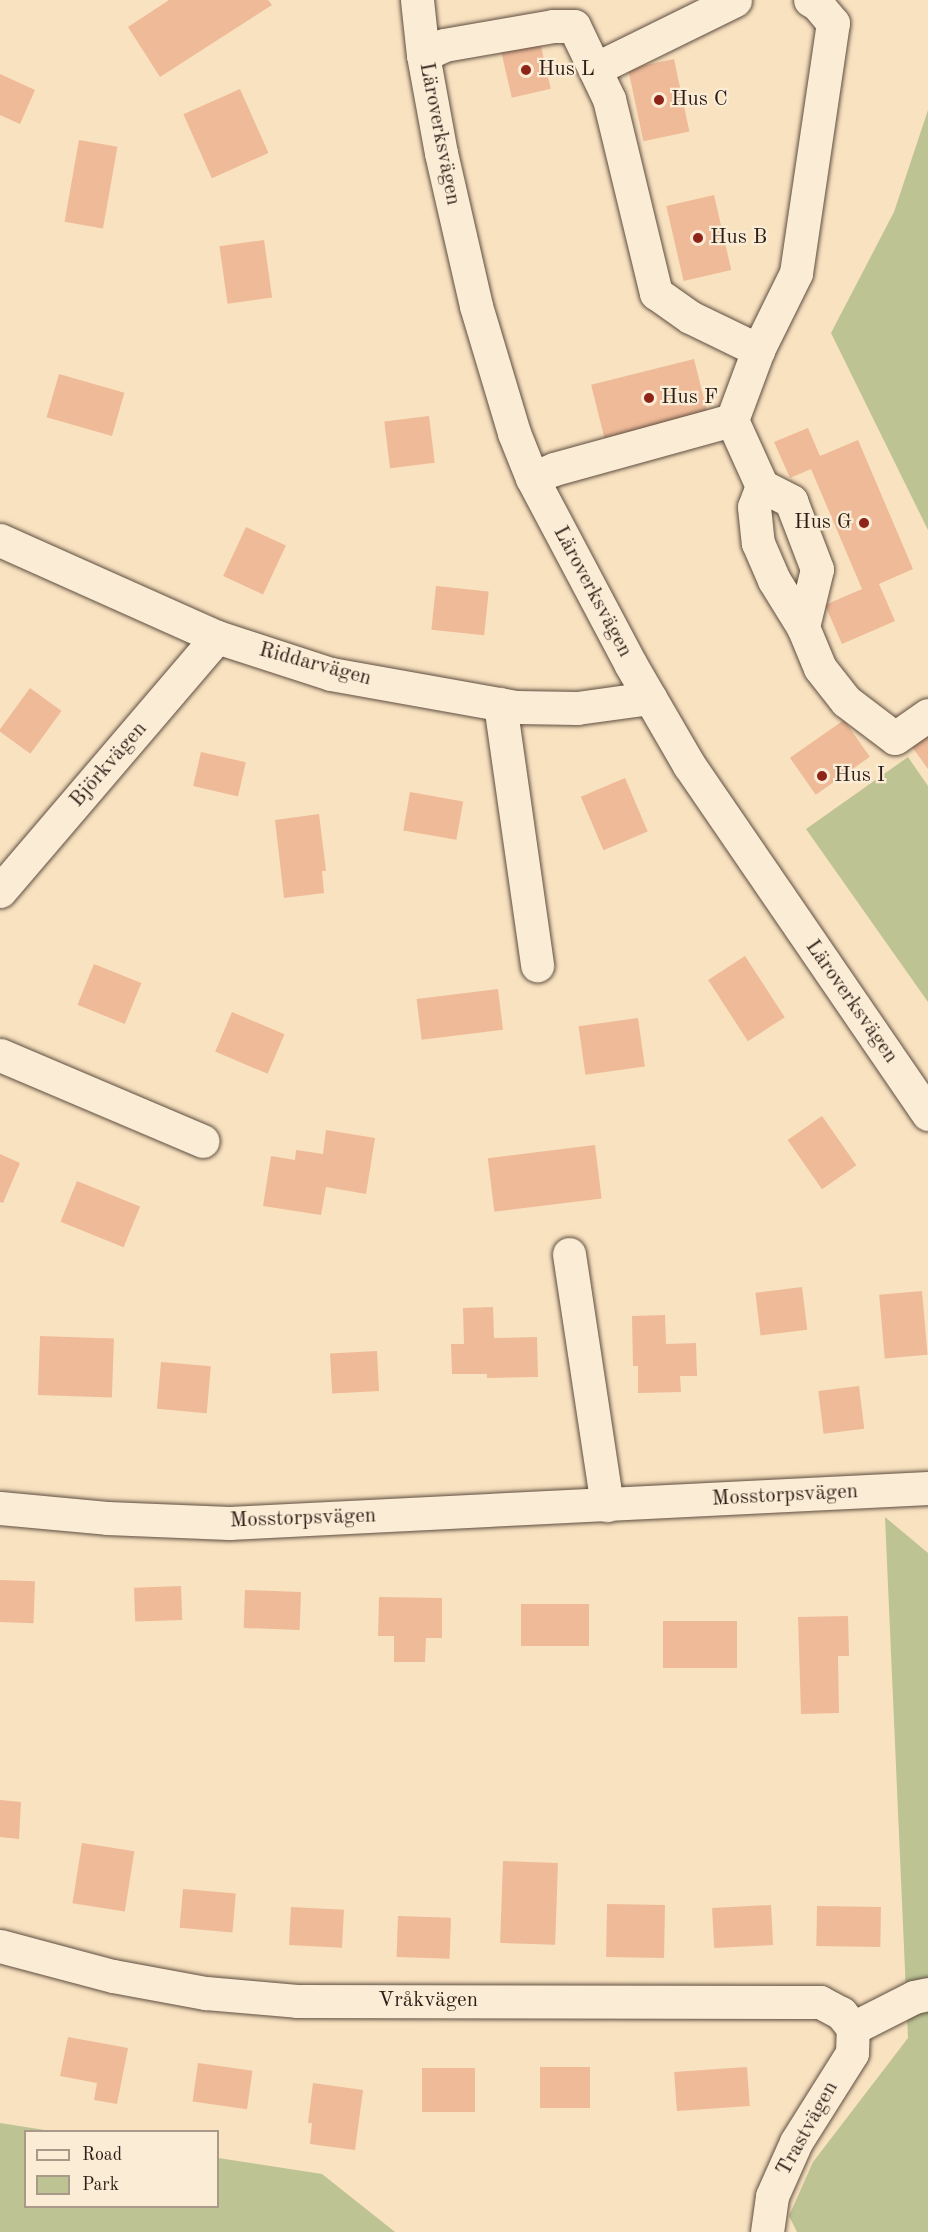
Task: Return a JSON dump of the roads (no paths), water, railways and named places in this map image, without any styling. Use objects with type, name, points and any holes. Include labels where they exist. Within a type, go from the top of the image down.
[{"type":"street","name":"Läroverksvägen","points":[[417,0],[423,55],[441,153],[476,306],[514,433],[532,478],[650,698],[689,765],[751,859],[926,1105]]},
{"type":"street","points":[[803,627],[817,569],[791,501],[762,486],[732,420],[758,350],[796,273],[833,23],[817,4],[810,0]]},
{"type":"street","points":[[595,69],[718,3]]},
{"type":"street","points":[[423,55],[444,45],[552,13],[574,26],[609,99],[656,293],[690,317],[758,350]]},
{"type":"street","points":[[532,478],[554,469],[732,420]]},
{"type":"street","points":[[762,486],[754,507],[758,543],[774,580],[803,627],[820,668],[846,701],[895,738],[928,715]]},
{"type":"street","name":"Riddarvägen","points":[[0,540],[217,637],[330,674],[500,704],[577,708],[650,698]]},
{"type":"street","name":"Björkvägen","points":[[0,891],[217,637]]},
{"type":"street","points":[[500,704],[537,965]]},
{"type":"street","points":[[0,1055],[202,1141]]},
{"type":"street","points":[[569,1254],[607,1504]]},
{"type":"street","name":"Mosstorpsvägen","points":[[0,1508],[106,1518],[229,1523],[928,1488]]},
{"type":"street","name":"Vråkvägen","points":[[0,1946],[113,1976],[206,1993],[297,2001],[820,2002],[841,2013],[853,2028]]},
{"type":"street","points":[[853,2028],[914,1997],[928,1994]]},
{"type":"street","name":"Trastvägen","points":[[767,2232],[772,2196],[796,2142],[852,2053],[853,2028]]},
{"type":"place","name":"Hus L","points":[[526,70]]},
{"type":"place","name":"Hus C","points":[[659,100]]},
{"type":"place","name":"Hus B","points":[[698,238]]},
{"type":"place","name":"Hus F","points":[[649,398]]},
{"type":"place","name":"Hus G","points":[[864,523]]},
{"type":"place","name":"Hus I","points":[[822,776]]}]
